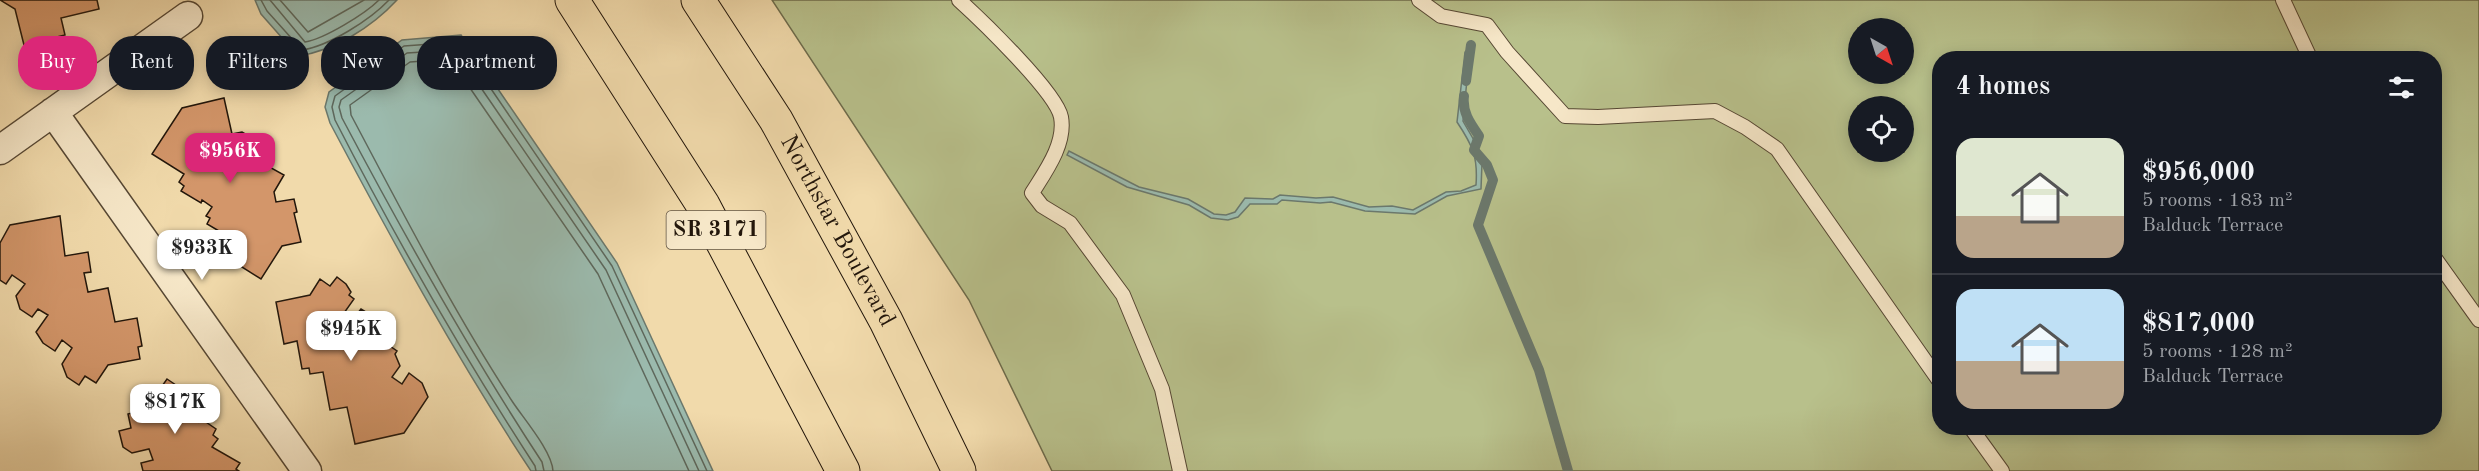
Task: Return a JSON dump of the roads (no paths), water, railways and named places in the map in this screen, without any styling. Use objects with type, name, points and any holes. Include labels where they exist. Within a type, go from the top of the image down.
[{"type":"main road","name":"SR 3171","points":[[572,0],[703,205],[843,471]]},
{"type":"main road","name":"Northstar Boulevard","points":[[698,0],[777,120],[886,321],[959,471]]},
{"type":"street","points":[[0,150],[188,16]]},
{"type":"street","points":[[53,112],[307,471]]},
{"type":"lane","points":[[959,0],[1039,80],[1061,116],[1060,140],[1032,193],[1042,206],[1070,224],[1124,295],[1162,389],[1180,471]]},
{"type":"lane","points":[[1419,0],[1441,16],[1487,25],[1507,52],[1565,116],[1598,117],[1715,111],[1745,127],[1777,149],[1932,371]]},
{"type":"lane","points":[[2283,0],[2307,51]]},
{"type":"lane","points":[[2442,268],[2479,320]]},
{"type":"lane","points":[[1976,435],[2002,471]]},
{"type":"water","points":[[255,0],[397,0],[352,36],[321,36],[321,50],[309,54],[309,36],[280,36],[261,14]]},
{"type":"water","points":[[417,39],[417,90],[499,90],[617,263],[713,471],[531,471],[426,300],[330,123],[325,107],[329,92],[332,90],[405,90],[405,40]]},
{"type":"water","points":[[1472,48],[1463,121],[1475,142],[1482,163],[1481,189],[1447,196],[1415,214],[1365,211],[1331,202],[1282,200],[1277,204],[1250,204],[1238,217],[1228,220],[1211,218],[1189,205],[1127,187],[1067,155],[1069,151],[1139,187],[1188,199],[1214,214],[1226,215],[1235,212],[1245,198],[1273,199],[1280,195],[1333,197],[1369,207],[1392,206],[1413,210],[1446,192],[1461,191],[1476,185],[1473,152],[1457,122],[1465,52]]},
{"type":"waterway","points":[[1466,81],[1471,45]]},
{"type":"waterway","points":[[1464,96],[1465,112],[1479,136],[1474,150],[1487,165],[1493,180],[1478,225],[1539,370],[1568,471]]}]
